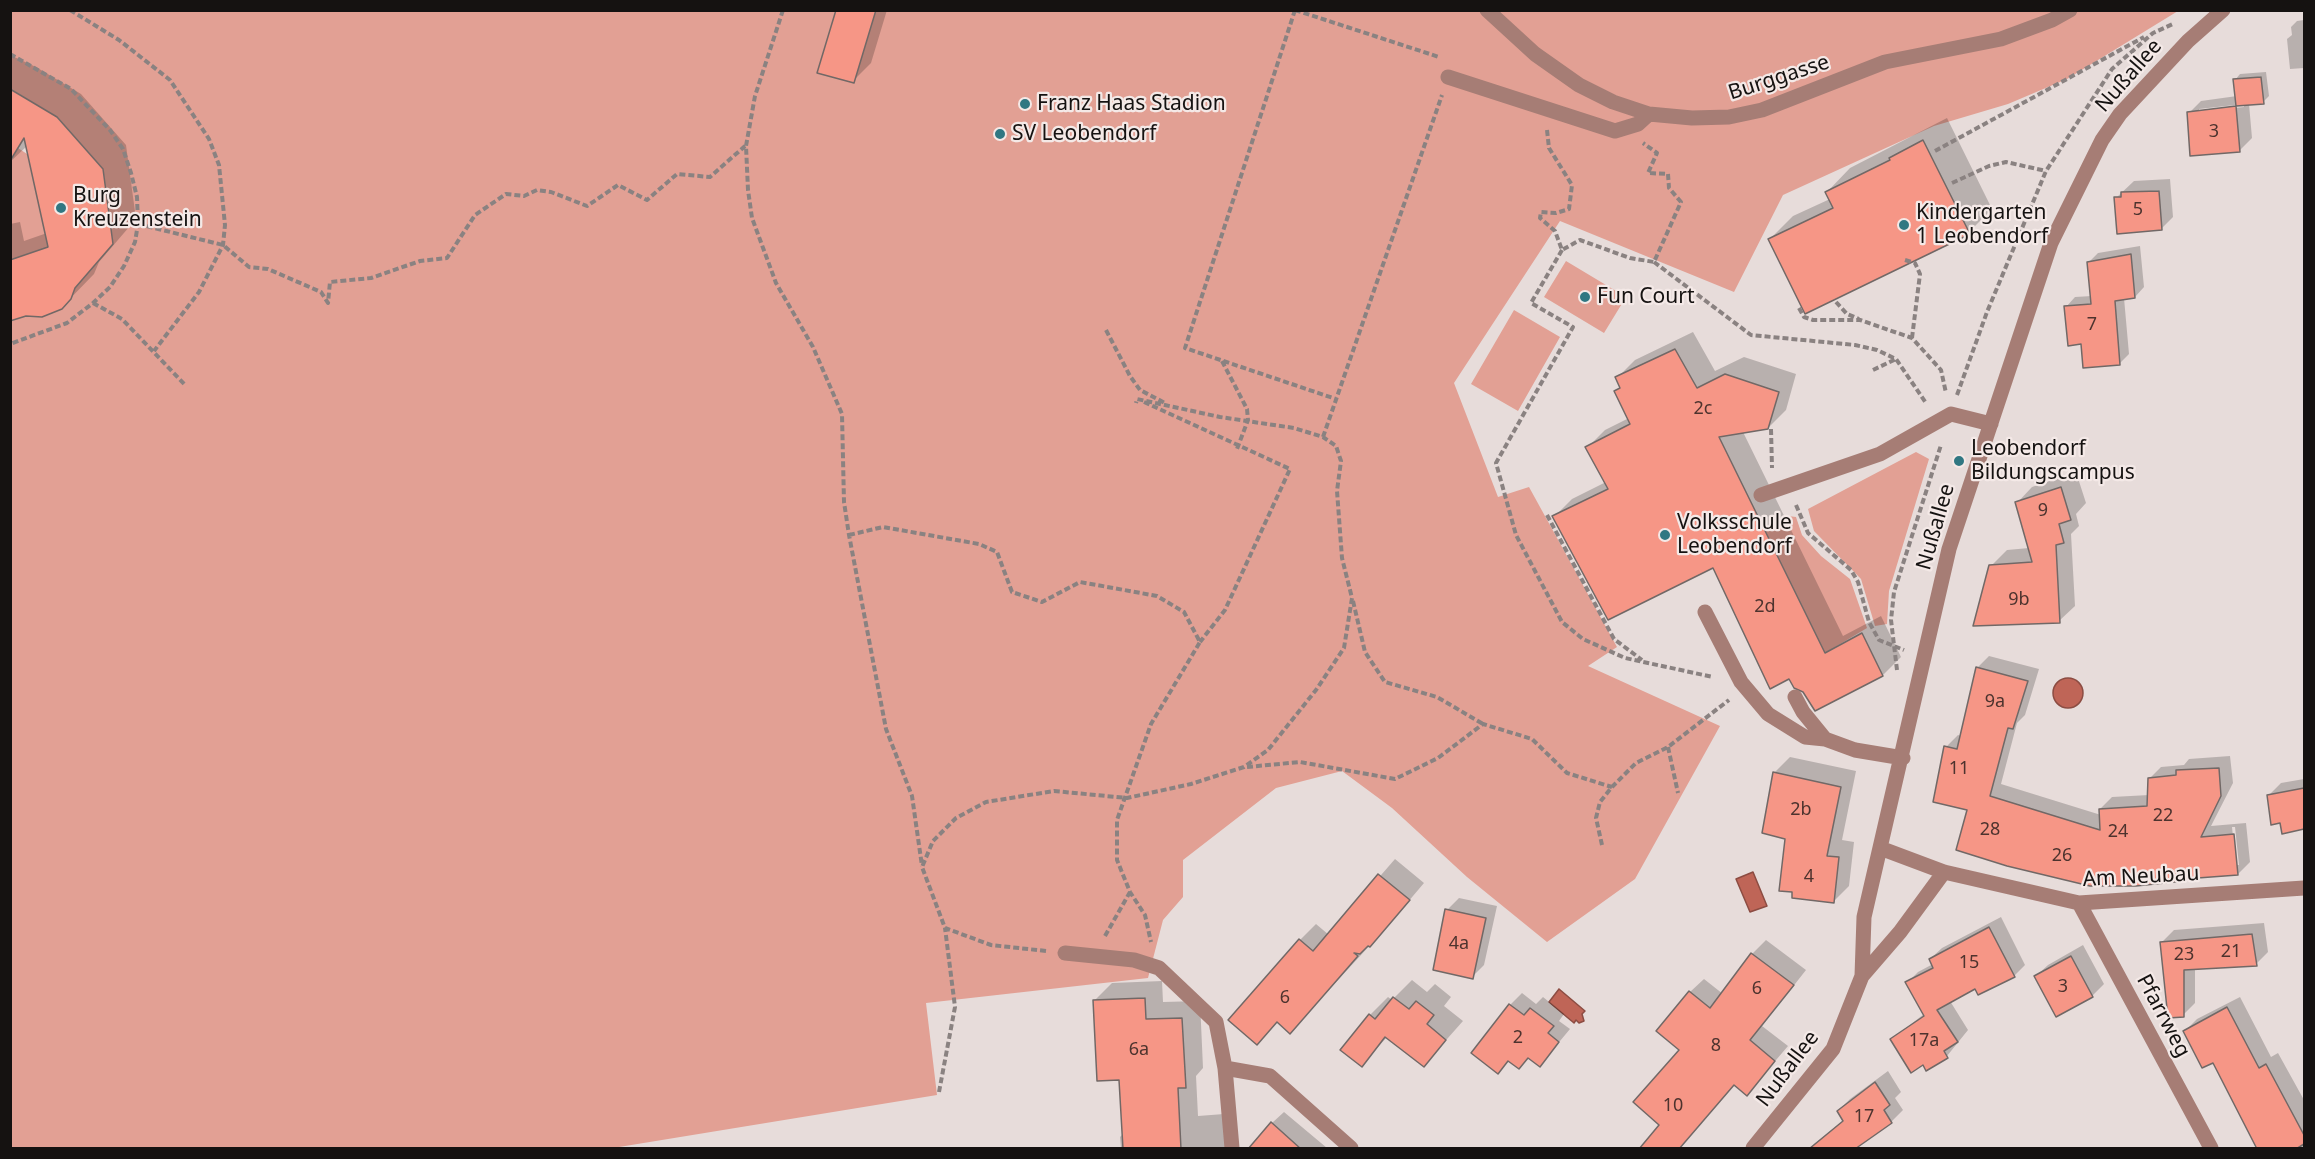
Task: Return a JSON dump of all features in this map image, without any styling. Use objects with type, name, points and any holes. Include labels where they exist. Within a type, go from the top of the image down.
[{"type":"street","name":"Burggasse","points":[[1487,10],[1535,54],[1579,85],[1613,102],[1649,114],[1692,118],[1729,117],[1762,110],[1885,62],[2001,39],[2052,20],[2070,10]]},
{"type":"street","name":"Nußallee","points":[[1862,976],[1864,917],[1903,758],[1949,549],[2051,243],[2102,140],[2120,114],[2164,65],[2223,10]]},
{"type":"street","points":[[1448,77],[1615,131],[1638,124],[1649,114]]},
{"type":"street","points":[[1767,492],[1880,454],[1951,414],[1991,424]]},
{"type":"street","points":[[1705,612],[1743,685],[1767,714],[1805,737],[1825,739],[1855,750],[1903,758]]},
{"type":"street","points":[[1795,697],[1808,719],[1825,739]]},
{"type":"street","name":"Am Neubau","points":[[1880,848],[1944,872],[2079,903],[2304,888]]},
{"type":"street","name":"Nußallee","points":[[1753,1149],[1833,1048],[1862,976],[1900,932],[1944,872]]},
{"type":"street","name":"Pfarrweg","points":[[2079,903],[2211,1149]]},
{"type":"street","points":[[1065,952],[1134,960],[1159,968],[1216,1022],[1225,1068],[1232,1149]]},
{"type":"street","points":[[1225,1068],[1270,1076],[1351,1149]]},
{"type":"path","points":[[70,10],[119,40],[170,80],[209,140],[219,165],[225,225],[223,245],[199,292],[154,351]]},
{"type":"path","points":[[783,10],[755,96],[746,146],[752,218],[776,283],[813,347],[842,414],[844,502],[886,729],[912,795],[922,867],[945,928],[955,1007],[939,1092]]},
{"type":"path","points":[[1323,437],[1453,62],[1295,10],[1185,348],[1336,399]]},
{"type":"path","points":[[1935,151],[2153,33]]},
{"type":"path","points":[[10,54],[71,89],[110,130],[123,149],[131,173],[137,197],[138,224],[135,242],[124,266],[110,286],[93,303],[67,322],[10,344]]},
{"type":"path","points":[[1557,112],[1549,121],[1547,130],[1549,147],[1572,185],[1569,209],[1556,213],[1541,212],[1540,218],[1555,231],[1562,250]]},
{"type":"path","points":[[1615,131],[1637,140],[1657,153],[1648,173],[1668,174],[1669,188],[1681,202],[1654,262]]},
{"type":"path","points":[[138,224],[223,245],[249,267],[268,269],[321,292],[328,303],[330,282],[371,278],[420,261],[447,258],[475,215],[507,194],[524,196],[537,190],[551,192],[586,206],[618,185],[647,200],[677,174],[710,177],[746,146]]},
{"type":"path","points":[[1952,183],[1989,166],[2006,162],[2046,171]]},
{"type":"path","points":[[1743,685],[1649,664],[1604,650],[1582,639],[1562,622],[1516,535],[1496,464],[1573,327],[1531,303],[1562,250],[1580,240],[1629,258],[1654,262],[1751,335],[1855,345],[1877,350],[1896,359],[1923,402]]},
{"type":"path","points":[[1905,260],[1915,263],[1920,274],[1912,338]]},
{"type":"path","points":[[1836,302],[1847,314],[1912,338],[1941,370],[1951,414]]},
{"type":"path","points":[[93,303],[122,319],[186,386]]},
{"type":"path","points":[[1799,308],[1804,317],[1813,320],[1860,320]]},
{"type":"path","points":[[1106,330],[1140,390],[1158,400],[1188,411]]},
{"type":"path","points":[[1873,370],[1896,359]]},
{"type":"path","points":[[1222,360],[1243,398],[1248,420],[1238,447]]},
{"type":"path","points":[[1149,940],[1145,915],[1130,892],[1117,860],[1118,820],[1151,724],[1200,642],[1225,610],[1290,469],[1137,401],[1294,428],[1323,437],[1336,446],[1341,461],[1337,491],[1341,558],[1365,652],[1385,682],[1437,697],[1483,724],[1532,739],[1568,773],[1612,787]]},
{"type":"path","points":[[1771,429],[1767,492],[1797,506],[1808,532],[1851,570],[1858,582],[1869,622],[1879,640],[1925,659]]},
{"type":"path","points":[[1547,515],[1614,639],[1629,653],[1649,664]]},
{"type":"path","points":[[849,535],[883,527],[978,544],[997,552],[1012,592],[1042,602],[1080,582],[1157,596],[1184,612],[1200,642]]},
{"type":"path","points":[[1244,767],[1268,750],[1316,690],[1344,648],[1352,598]]},
{"type":"path","points":[[1602,845],[1596,818],[1600,802],[1612,787],[1636,763],[1668,747],[1743,685]]},
{"type":"path","points":[[922,867],[933,841],[956,818],[986,802],[1054,791],[1127,798],[1191,784],[1244,767],[1300,762],[1395,779],[1438,758],[1483,724]]},
{"type":"path","points":[[1668,747],[1678,793]]},
{"type":"path","points":[[1094,955],[1130,892]]},
{"type":"path","points":[[945,928],[991,945],[1065,952]]},
{"type":"shaded area","points":[[11,10],[2178,11],[2067,79],[2008,104],[1934,126],[1783,195],[1734,292],[1560,221],[1454,383],[1498,497],[1529,487],[1617,647],[1588,666],[1720,726],[1635,879],[1547,942],[1467,877],[1392,808],[1342,771],[1276,788],[1183,860],[1183,897],[1163,920],[1148,978],[926,1003],[937,1095],[613,1148],[11,1148],[11,321],[26,316],[42,317],[62,309],[71,299],[75,288],[113,243],[103,169],[57,117],[11,89]]},
{"type":"shaded area","points":[[18,148],[33,158],[53,245],[11,260],[11,161]]},
{"type":"shaded area","name":"Fun Court","points":[[1566,261],[1626,297],[1604,333],[1544,297]]},
{"type":"shaded area","points":[[1514,310],[1560,337],[1518,411],[1471,384]]},
{"type":"shaded area","points":[[1916,452],[1929,459],[1889,591],[1887,624],[1875,626],[1861,579],[1814,531],[1808,509]]},
{"type":"shaded area","points":[[1788,516],[1796,517],[1802,535],[1821,556],[1850,579],[1867,628],[1825,653],[1765,531]]},
{"type":"shaded area","points":[[2068,678],[2079,682],[2083,693],[2079,704],[2068,708],[2057,704],[2053,693],[2057,682]]},
{"type":"shaded area","points":[[1753,872],[1767,906],[1750,912],[1736,879]]},
{"type":"shaded area","points":[[1559,989],[1585,1011],[1582,1014],[1584,1021],[1579,1023],[1576,1020],[1574,1023],[1549,1002]]},
{"type":"building","points":[[836,10],[876,10],[854,83],[817,73]]},
{"type":"building","points":[[2261,77],[2264,104],[2236,106],[2233,79]]},
{"type":"building","name":"Burg Kreuzenstein","points":[[10,89],[57,117],[103,169],[113,244],[75,288],[71,299],[62,309],[42,317],[26,316],[10,321],[10,260],[48,247],[24,138],[10,161]]},
{"type":"building","points":[[2236,106],[2240,152],[2190,156],[2187,112]]},
{"type":"building","name":"Kindergarten 1 Leobendorf","points":[[1923,140],[1970,234],[1805,314],[1768,239],[1833,208],[1825,192],[1890,160],[1889,158]]},
{"type":"building","points":[[2159,191],[2162,230],[2117,234],[2114,197],[2121,197],[2121,192]]},
{"type":"building","points":[[2131,254],[2135,298],[2115,301],[2120,365],[2083,368],[2081,344],[2068,346],[2064,306],[2091,304],[2087,262]]},
{"type":"building","name":"Volksschule Leobendorf","points":[[1675,349],[1697,388],[1725,374],[1779,392],[1768,429],[1719,437],[1825,653],[1862,633],[1883,676],[1815,711],[1803,692],[1794,688],[1789,679],[1770,689],[1713,568],[1608,620],[1552,516],[1608,489],[1585,447],[1630,424],[1614,391],[1620,388],[1615,377]]},
{"type":"building","points":[[2061,487],[2071,520],[2059,524],[2064,543],[2056,545],[2060,623],[1973,626],[1989,565],[2032,562],[2015,502]]},
{"type":"building","points":[[1976,667],[2028,681],[2013,729],[2008,728],[1990,796],[2100,830],[2099,809],[2147,806],[2148,778],[2176,775],[2176,770],[2219,768],[2221,796],[2201,837],[2234,834],[2238,875],[2184,879],[2184,881],[2136,886],[2090,886],[2007,866],[1956,850],[1967,810],[1933,802],[1944,746],[1957,749]]},
{"type":"building","points":[[1773,772],[1841,787],[1827,856],[1839,857],[1834,903],[1792,898],[1792,892],[1779,891],[1785,839],[1762,833]]},
{"type":"building","points":[[2304,788],[2304,829],[2282,834],[2280,823],[2271,825],[2267,795]]},
{"type":"building","points":[[1378,874],[1410,900],[1370,947],[1368,946],[1360,954],[1354,953],[1358,956],[1290,1034],[1277,1022],[1257,1045],[1228,1020],[1299,939],[1313,951]]},
{"type":"building","points":[[1445,909],[1486,918],[1473,979],[1433,970]]},
{"type":"building","points":[[1989,927],[2015,977],[1978,995],[1975,989],[1937,1010],[1958,1042],[1944,1051],[1948,1058],[1926,1071],[1923,1065],[1911,1073],[1890,1039],[1924,1016],[1905,982],[1933,968],[1929,959]]},
{"type":"building","points":[[2252,934],[2257,966],[2184,970],[2184,1017],[2168,1018],[2160,942]]},
{"type":"building","points":[[1751,953],[1794,985],[1750,1040],[1775,1061],[1747,1096],[1734,1085],[1679,1149],[1639,1149],[1659,1125],[1633,1102],[1679,1050],[1656,1031],[1689,991],[1710,1008]]},
{"type":"building","points":[[2071,956],[2093,997],[2056,1017],[2034,976]]},
{"type":"building","points":[[1393,997],[1409,1009],[1416,1001],[1434,1015],[1427,1024],[1446,1040],[1424,1067],[1385,1037],[1362,1067],[1340,1050],[1369,1014],[1375,1019]]},
{"type":"building","points":[[1145,998],[1146,1019],[1182,1018],[1186,1088],[1178,1088],[1181,1149],[1123,1149],[1119,1080],[1097,1081],[1093,1000]]},
{"type":"building","points":[[1509,1004],[1524,1015],[1530,1008],[1554,1026],[1548,1033],[1559,1042],[1540,1067],[1528,1058],[1519,1069],[1508,1061],[1498,1074],[1471,1053]]},
{"type":"building","points":[[2227,1007],[2259,1068],[2266,1064],[2304,1135],[2304,1144],[2296,1149],[2257,1149],[2213,1063],[2202,1068],[2183,1031]]},
{"type":"building","points":[[1875,1082],[1890,1105],[1884,1110],[1892,1123],[1855,1149],[1809,1149],[1843,1121],[1837,1111]]},
{"type":"building","points":[[1271,1122],[1301,1149],[1248,1149]]},
{"type":"place","name":"Franz Haas Stadion","points":[[1025,104]]},
{"type":"place","name":"SV Leobendorf","points":[[1000,134]]},
{"type":"place","name":"Burg Kreuzenstein","points":[[61,208]]},
{"type":"place","name":"Kindergarten 1 Leobendorf","points":[[1904,225]]},
{"type":"place","name":"Fun Court","points":[[1585,297]]},
{"type":"place","name":"Leobendorf Bildungscampus","points":[[1959,461]]},
{"type":"place","name":"Volksschule Leobendorf","points":[[1665,535]]}]
